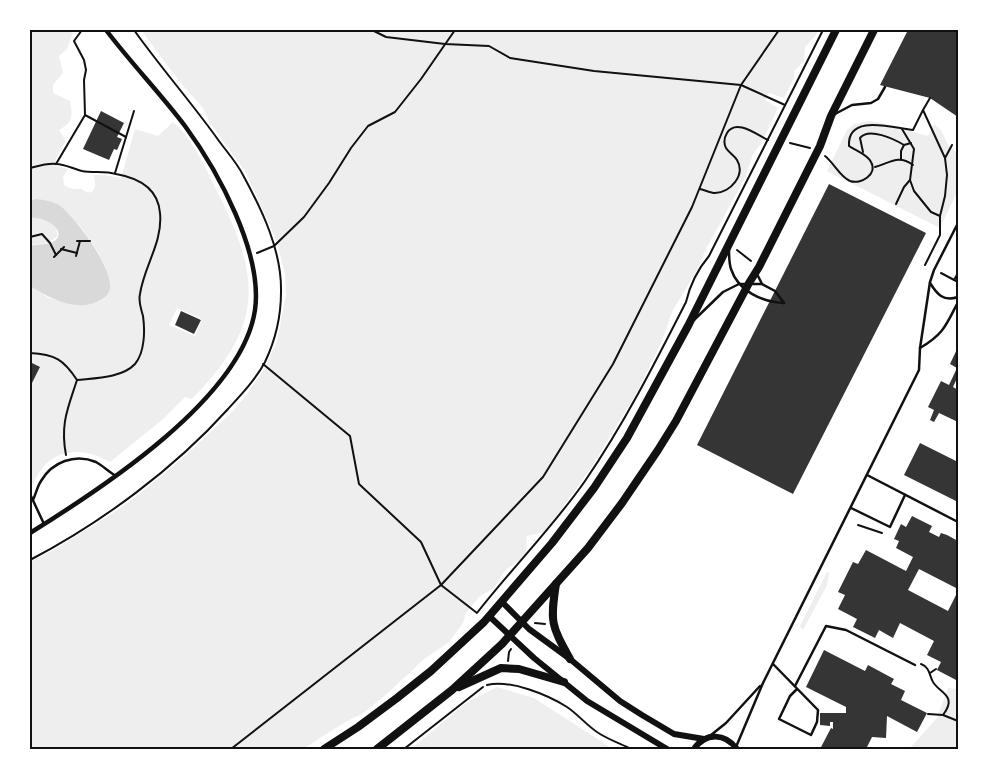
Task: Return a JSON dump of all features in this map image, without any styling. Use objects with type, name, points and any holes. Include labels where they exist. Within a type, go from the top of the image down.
[{"type":"main road","points":[[324,749],[358,728],[431,671],[489,616],[552,543],[594,488],[627,438],[688,326],[836,30]]},
{"type":"main road","points":[[377,749],[452,690],[510,635],[588,548],[622,503],[676,421],[747,286],[759,268],[820,146],[831,116],[874,30]]},
{"type":"main road","points":[[556,584],[551,613],[552,623],[557,638],[570,659]]},
{"type":"main road","points":[[502,602],[522,622],[620,701],[659,726],[674,734],[725,738],[737,748]]},
{"type":"main road","points":[[489,616],[587,701],[667,749]]},
{"type":"main road","points":[[452,690],[502,668],[519,669],[564,682]]},
{"type":"main road","points":[[694,749],[707,738]]},
{"type":"street","points":[[30,533],[83,500],[172,432],[226,374],[241,349],[255,311],[256,296],[250,255],[237,216],[212,168],[186,127],[106,30]]},
{"type":"lane","points":[[831,116],[852,105],[871,103],[878,99],[885,87]]},
{"type":"lane","points":[[737,748],[763,683],[919,370],[920,348],[930,282],[934,270],[958,223]]},
{"type":"lane","points":[[728,245],[731,268],[739,284],[747,286],[769,302],[784,303],[774,291],[762,284],[757,273],[759,268]]},
{"type":"lane","points":[[930,282],[937,294],[943,298],[958,297]]},
{"type":"lane","points":[[688,326],[722,292],[739,284],[747,286],[762,284]]},
{"type":"lane","points":[[920,348],[943,332],[958,302]]},
{"type":"lane","points":[[33,500],[41,481],[51,468],[67,460],[79,458],[96,462],[116,476]]},
{"type":"lane","points":[[867,475],[958,522]]},
{"type":"lane","points":[[30,494],[44,524]]},
{"type":"lane","points":[[850,508],[890,527],[906,495]]},
{"type":"lane","points":[[773,664],[796,687],[818,710],[818,722],[811,735],[779,719],[796,687],[826,626],[846,630],[915,665]]},
{"type":"lane","points":[[707,738],[726,723],[763,683]]},
{"type":"path","points":[[56,164],[85,115],[84,80],[86,70],[84,60],[74,40],[82,30]]},
{"type":"path","points":[[30,560],[101,518],[169,466],[207,432],[241,395],[263,364],[274,339],[281,294],[281,274],[274,246],[242,173],[192,103],[134,30]]},
{"type":"path","points":[[372,30],[386,36],[445,44],[489,46],[510,58],[594,71],[741,85],[796,111]]},
{"type":"path","points":[[250,255],[274,246],[304,218],[368,126],[394,112],[421,80],[455,30]]},
{"type":"path","points":[[231,749],[441,585],[543,477],[613,364],[700,189],[741,85],[779,30]]},
{"type":"path","points":[[263,364],[350,436],[360,484],[422,542],[441,585],[477,613],[561,512],[584,482],[617,432],[686,302],[688,292],[700,266],[709,256],[823,30]]},
{"type":"path","points":[[823,155],[829,159],[844,177],[858,182],[866,180],[873,166],[871,160],[849,146],[849,138],[852,131],[860,126],[876,124],[913,130],[930,98]]},
{"type":"path","points":[[923,110],[945,158],[947,175],[945,196],[940,216],[940,235],[925,265]]},
{"type":"path","points":[[115,174],[134,112]]},
{"type":"path","points":[[85,115],[126,137]]},
{"type":"path","points":[[700,189],[715,193],[728,190],[735,182],[739,166],[737,160],[725,146],[725,138],[733,127],[741,126],[770,141]]},
{"type":"path","points":[[896,204],[904,187],[910,180],[913,165],[914,149],[902,128]]},
{"type":"path","points":[[862,152],[860,138],[862,135],[867,134],[890,137],[904,145],[911,143]]},
{"type":"path","points":[[784,143],[796,144],[812,149]]},
{"type":"path","points":[[901,159],[901,151],[904,145]]},
{"type":"path","points":[[945,158],[952,145]]},
{"type":"path","points":[[875,168],[901,159],[913,165]]},
{"type":"path","points":[[30,168],[56,164],[82,171],[115,174],[150,188],[157,198],[160,230],[140,294],[139,304],[144,330],[135,363],[124,372],[111,376],[77,380]]},
{"type":"path","points":[[910,180],[914,191],[931,212],[940,216]]},
{"type":"path","points":[[30,237],[42,234],[50,243],[55,256],[63,248],[77,255],[79,241],[90,241]]},
{"type":"path","points":[[737,250],[752,262]]},
{"type":"path","points":[[954,280],[958,273],[957,258]]},
{"type":"path","points":[[941,273],[958,282]]},
{"type":"path","points":[[30,353],[49,354],[60,360],[70,368],[77,380],[65,416],[62,439],[67,460]]},
{"type":"path","points":[[858,525],[882,533]]},
{"type":"path","points":[[535,623],[546,624]]},
{"type":"path","points":[[508,663],[509,652],[512,648]]},
{"type":"path","points":[[922,664],[930,673],[931,680],[946,695],[947,709],[942,715]]},
{"type":"path","points":[[930,673],[936,669]]},
{"type":"path","points":[[507,685],[508,679]]},
{"type":"path","points":[[404,749],[485,686],[493,684],[507,685],[551,697],[599,733],[631,749]]},
{"type":"path","points":[[928,714],[942,715],[958,721]]},
{"type":"shaded area","points":[[30,30],[74,30],[67,49],[59,56],[63,73],[53,85],[53,93],[70,101],[72,111],[69,122],[59,130],[66,141],[56,157],[56,166],[68,169],[63,177],[64,185],[73,189],[82,189],[90,192],[95,187],[93,175],[121,178],[135,129],[158,136],[173,122],[187,137],[199,155],[232,224],[248,277],[248,302],[243,325],[232,349],[215,373],[192,399],[185,397],[162,420],[110,462],[94,455],[78,452],[53,458],[41,470],[30,491],[30,382],[32,383],[40,368],[30,362],[30,286],[49,298],[84,304],[101,300],[107,295],[110,288],[106,267],[91,242],[73,218],[56,204],[43,200],[30,201]],"holes":[[[177,308],[202,319],[195,336],[169,325]]]},
{"type":"shaded area","points":[[141,30],[818,30],[805,47],[804,61],[794,71],[794,78],[784,98],[769,93],[765,100],[778,108],[762,142],[753,154],[745,178],[706,249],[697,270],[672,312],[662,341],[638,391],[591,468],[545,532],[527,536],[526,556],[505,570],[495,587],[479,597],[466,613],[463,623],[449,642],[423,660],[362,714],[347,721],[303,749],[30,749],[30,562],[104,519],[137,496],[185,456],[233,411],[264,369],[277,341],[286,295],[285,274],[276,239],[245,171],[209,122],[203,108],[179,81]]},
{"type":"shaded area","points":[[870,121],[928,136],[934,124],[941,130],[948,145],[958,154],[958,190],[940,228],[827,171],[847,130],[854,124]]},
{"type":"shaded area","points":[[36,199],[59,205],[92,243],[106,268],[109,279],[110,290],[103,299],[92,304],[74,305],[55,300],[30,286],[30,246],[50,243],[56,240],[59,235],[55,226],[50,222],[30,218],[30,201]]},
{"type":"shaded area","points":[[30,218],[40,218],[49,221],[55,227],[57,237],[48,243],[30,245]]},
{"type":"shaded area","points":[[827,572],[829,573],[827,585],[803,630],[800,626]]},
{"type":"shaded area","points":[[497,687],[534,698],[613,749],[411,749],[466,703]]},
{"type":"shaded area","points":[[948,688],[958,689],[958,749],[909,749],[937,718]]},
{"type":"building","points":[[908,30],[958,30],[958,117],[930,98],[880,85]]},
{"type":"building","points":[[101,111],[124,123],[117,137],[122,139],[117,150],[114,149],[109,160],[83,149]]},
{"type":"building","points":[[829,184],[926,233],[793,494],[697,445]]},
{"type":"building","points":[[181,311],[201,320],[194,334],[175,325]]},
{"type":"building","points":[[958,347],[958,376],[953,387],[958,390],[958,422],[939,413],[934,422],[930,420],[934,410],[928,407],[941,381],[949,385],[957,368],[950,364]]},
{"type":"building","points":[[30,362],[40,367],[32,383],[30,382]]},
{"type":"building","points":[[920,443],[958,462],[958,502],[904,475]]},
{"type":"building","points":[[912,516],[932,526],[929,532],[939,537],[941,533],[958,541],[958,589],[919,569],[908,590],[948,611],[958,591],[958,681],[937,670],[941,662],[927,655],[934,641],[900,623],[893,638],[879,630],[875,638],[853,627],[857,619],[838,609],[845,595],[838,592],[853,562],[858,564],[866,550],[906,571],[913,557],[896,548],[899,541],[894,539],[901,524],[906,527]]},
{"type":"building","points":[[824,650],[865,671],[868,665],[894,679],[891,684],[905,691],[901,700],[927,713],[917,732],[887,716],[886,738],[872,737],[866,749],[820,749],[831,728],[833,729],[833,722],[830,722],[830,726],[820,725],[820,713],[846,713],[846,707],[806,687]]}]
